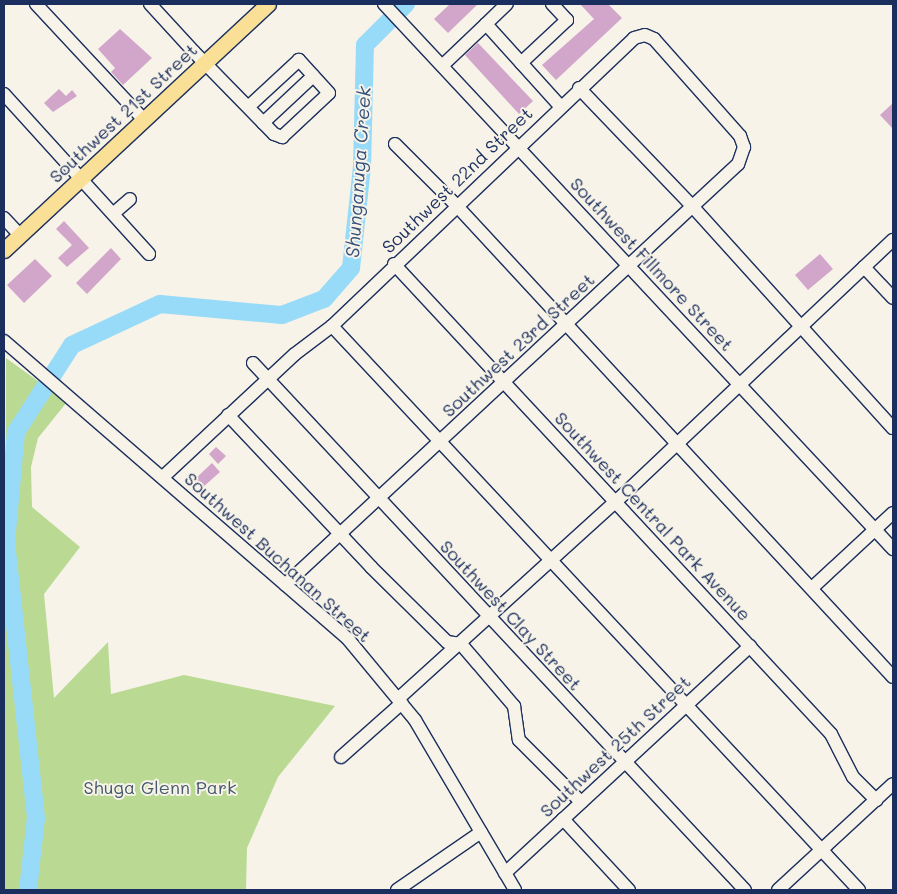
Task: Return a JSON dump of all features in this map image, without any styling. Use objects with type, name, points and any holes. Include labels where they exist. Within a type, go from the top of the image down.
[{"type":"main road","name":"Southwest 21st Street","points":[[4,250],[268,4]]},
{"type":"street","points":[[36,4],[144,120]]},
{"type":"street","points":[[150,4],[205,63],[274,134],[282,137],[329,93],[299,60],[248,107]]},
{"type":"street","name":"Southwest Fillmore Street","points":[[384,4],[630,264],[893,549]]},
{"type":"street","points":[[442,65],[507,4]]},
{"type":"street","points":[[521,63],[567,20],[552,4]]},
{"type":"street","points":[[486,24],[560,106]]},
{"type":"street","name":"Southwest 22nd Street","points":[[163,477],[267,379],[332,326],[394,264],[579,88],[634,38],[644,35]]},
{"type":"street","name":"Southwest 23rd Street","points":[[285,585],[340,536],[738,164],[743,153],[740,136],[654,40],[644,35]]},
{"type":"street","points":[[263,123],[313,76]]},
{"type":"street","points":[[579,88],[693,207],[893,428]]},
{"type":"street","points":[[4,94],[82,177],[149,254]]},
{"type":"street","points":[[395,144],[456,205],[565,325],[813,588],[893,677]]},
{"type":"street","points":[[114,214],[130,199]]},
{"type":"street","points":[[4,218],[20,235]]},
{"type":"street","points":[[341,758],[461,644],[678,444],[739,383],[893,240]]},
{"type":"street","name":"Southwest Central Park Avenue","points":[[394,264],[831,734],[853,777],[887,794]]},
{"type":"street","points":[[864,267],[893,298]]},
{"type":"street","points":[[332,326],[441,440],[685,705],[860,890]]},
{"type":"street","name":"Southwest Buchanan Street","points":[[4,343],[22,355],[348,639],[401,700],[515,890]]},
{"type":"street","name":"Southwest Clay Street","points":[[253,363],[745,890]]},
{"type":"street","points":[[228,415],[340,536],[447,642],[461,644],[514,706],[519,740],[581,802]]},
{"type":"street","points":[[813,588],[893,512]]},
{"type":"street","name":"Southwest 25th Street","points":[[505,873],[750,646]]},
{"type":"street","points":[[778,890],[887,794]]},
{"type":"street","points":[[563,818],[629,890]]},
{"type":"street","points":[[397,890],[481,832]]},
{"type":"green space","name":"Shuga Glenn Park","points":[[6,358],[67,402],[38,438],[31,467],[32,507],[80,547],[44,594],[54,698],[108,642],[111,694],[184,675],[335,706],[278,777],[247,848],[246,890],[4,890]]},
{"type":"building","points":[[450,4],[478,4],[448,33],[434,19]]},
{"type":"building","points":[[580,4],[608,4],[622,18],[556,80],[542,65],[594,19]]},
{"type":"building","points":[[120,29],[152,58],[123,85],[111,72],[115,68],[98,49]]},
{"type":"building","points":[[478,43],[533,101],[519,114],[465,55]]},
{"type":"building","points":[[59,89],[66,96],[72,90],[77,96],[53,112],[44,103]]},
{"type":"building","points":[[893,103],[893,129],[880,115]]},
{"type":"building","points":[[64,221],[89,248],[67,267],[58,258],[72,245],[56,229]]},
{"type":"building","points":[[111,248],[121,259],[87,294],[76,283]]},
{"type":"building","points":[[820,254],[833,269],[808,290],[795,275]]},
{"type":"building","points":[[35,259],[52,276],[24,303],[7,285]]},
{"type":"building","points":[[216,447],[226,456],[218,464],[209,454]]},
{"type":"building","points":[[212,463],[220,472],[202,488],[194,480]]},
{"type":"waterway","name":"Shunganuga Creek","points":[[28,890],[36,818],[6,542],[16,432],[72,345],[160,304],[282,315],[324,299],[351,268],[362,167],[365,45],[406,4]]}]
